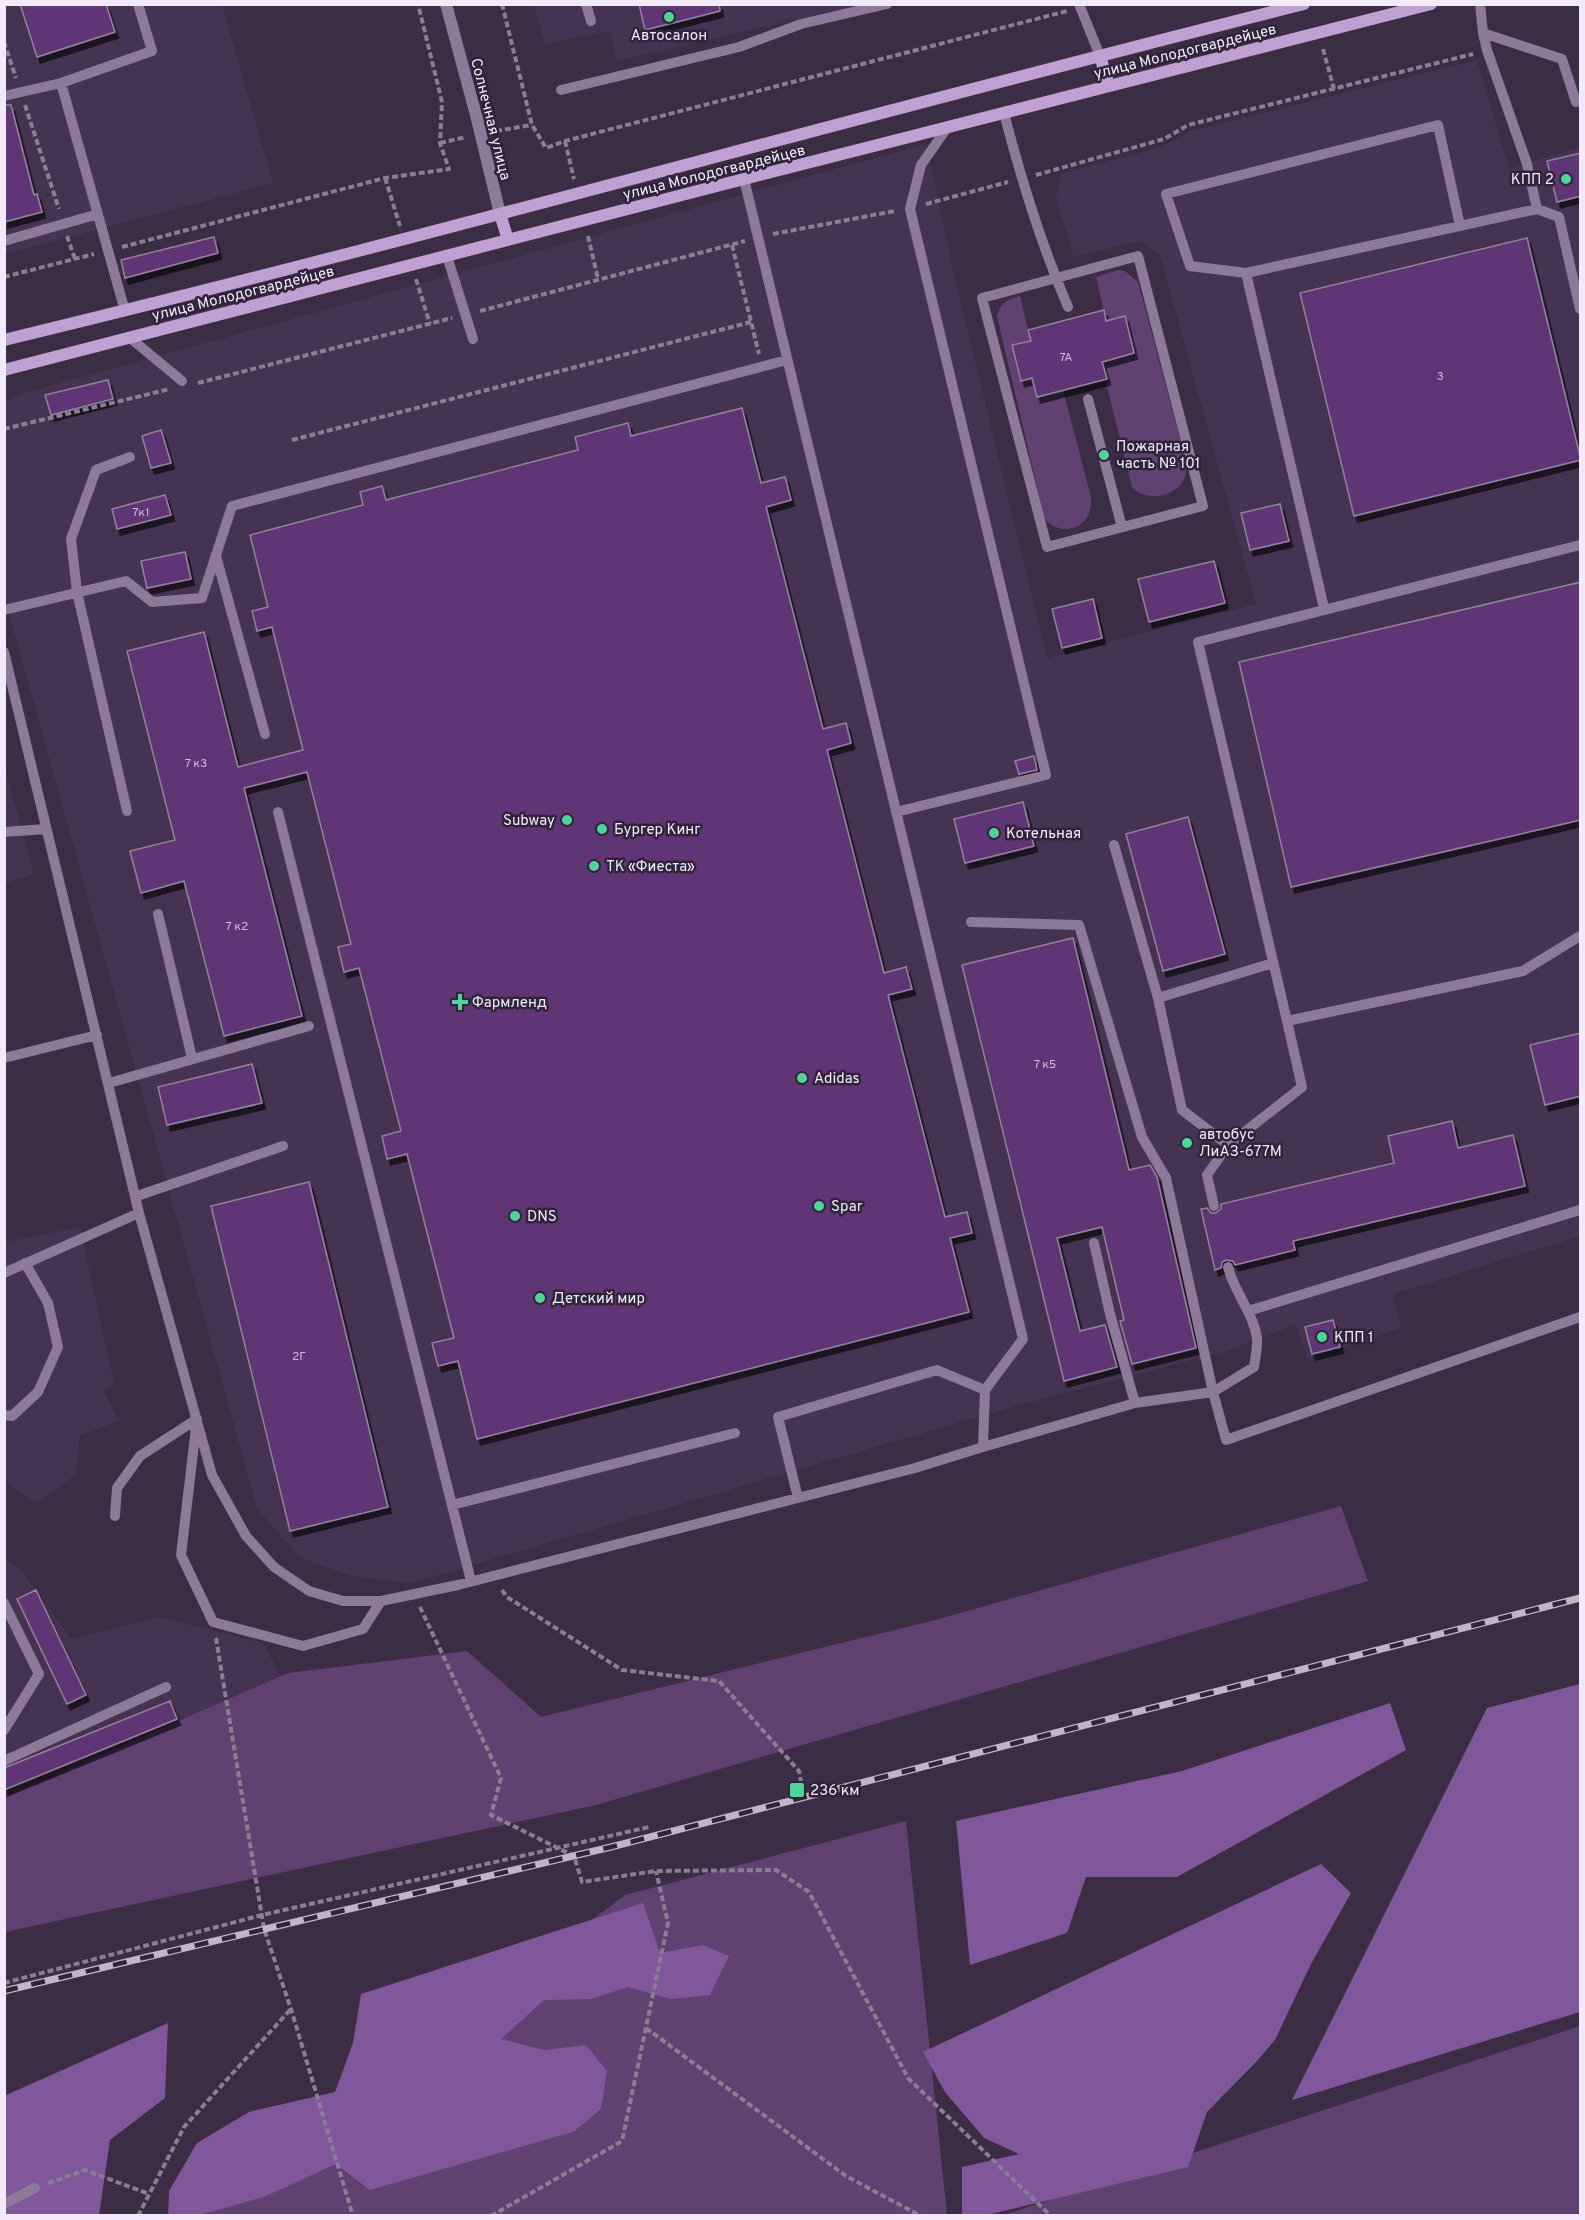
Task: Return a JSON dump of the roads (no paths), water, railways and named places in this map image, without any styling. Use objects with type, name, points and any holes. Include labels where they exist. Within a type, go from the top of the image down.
[{"type":"main road","name":"улица Молодогвардейцев","points":[[4,340],[125,311],[1304,4]]},
{"type":"main road","name":"улица Молодогвардейцев","points":[[4,370],[1431,4]]},
{"type":"main road","points":[[1100,56],[1109,86]]},
{"type":"main road","name":"Солнечная улица","points":[[500,214],[508,240]]},
{"type":"street","name":"Солнечная улица","points":[[446,4],[500,214]]},
{"type":"lane","points":[[4,96],[61,83],[152,51],[138,4]]},
{"type":"lane","points":[[586,4],[591,21]]},
{"type":"lane","points":[[561,90],[739,47],[801,24],[887,4]]},
{"type":"lane","points":[[1480,4],[1487,50],[1527,164],[1537,209]]},
{"type":"lane","points":[[1080,6],[1100,56]]},
{"type":"lane","points":[[1483,33],[1562,59],[1576,102]]},
{"type":"lane","points":[[61,83],[125,311]]},
{"type":"lane","points":[[1004,113],[1021,179],[1055,278],[1068,307]]},
{"type":"lane","points":[[1460,226],[1438,125],[1166,194],[1190,267],[1246,273],[1460,226],[1537,209],[1559,217],[1581,309]]},
{"type":"lane","points":[[896,812],[1046,775],[910,209],[921,165],[947,128]]},
{"type":"lane","points":[[744,179],[1023,1339],[985,1390],[983,1447]]},
{"type":"lane","points":[[4,241],[98,214]]},
{"type":"lane","points":[[447,256],[473,339]]},
{"type":"lane","points":[[1138,256],[1203,506],[1047,547],[982,298],[1055,278],[1138,256]]},
{"type":"lane","points":[[1246,273],[1324,608]]},
{"type":"lane","points":[[129,337],[182,381]]},
{"type":"lane","points":[[4,610],[126,581],[152,602],[202,598],[232,506],[788,360]]},
{"type":"lane","points":[[1088,399],[1122,527]]},
{"type":"lane","points":[[127,811],[77,592],[72,539],[96,470],[130,457]]},
{"type":"lane","points":[[1214,1206],[1207,1175],[1228,1145],[1302,1087],[1198,642],[1324,608],[1581,545]]},
{"type":"lane","points":[[216,556],[265,735]]},
{"type":"lane","points":[[4,652],[137,1196],[139,1214],[212,1475],[246,1536],[274,1567],[309,1591],[343,1601],[381,1601],[414,1594],[915,1468],[1135,1403],[1212,1392],[1254,1367],[1257,1339],[1248,1311],[1231,1282],[1228,1267]]},
{"type":"lane","points":[[4,693],[13,684]]},
{"type":"lane","points":[[278,812],[471,1581]]},
{"type":"lane","points":[[4,832],[46,829]]},
{"type":"lane","points":[[1114,845],[1158,998],[1182,1110],[1228,1145]]},
{"type":"lane","points":[[158,914],[192,1058]]},
{"type":"lane","points":[[971,922],[1079,925],[1142,1137],[1166,1178],[1212,1392],[1226,1440],[1581,1317]]},
{"type":"lane","points":[[1287,1020],[1523,971],[1581,936]]},
{"type":"lane","points":[[1158,998],[1274,963]]},
{"type":"lane","points":[[109,1083],[309,1026]]},
{"type":"lane","points":[[4,1058],[97,1035]]},
{"type":"lane","points":[[137,1196],[283,1146]]},
{"type":"lane","points":[[1248,1311],[1581,1210]]},
{"type":"lane","points":[[4,1273],[139,1214]]},
{"type":"lane","points":[[1094,1243],[1110,1314],[1135,1403]]},
{"type":"lane","points":[[4,1415],[12,1416],[38,1392],[58,1347],[48,1303],[25,1263]]},
{"type":"lane","points":[[798,1498],[778,1417],[938,1370],[985,1390]]},
{"type":"lane","points":[[115,1516],[117,1488],[140,1456],[197,1419]]},
{"type":"lane","points":[[197,1419],[182,1555],[213,1622],[303,1647],[363,1629],[381,1601]]},
{"type":"lane","points":[[452,1505],[735,1433]]},
{"type":"lane","points":[[4,1603],[39,1674],[4,1730]]},
{"type":"lane","points":[[4,1761],[166,1687]]},
{"type":"lane","points":[[4,2204],[35,2188]]},
{"type":"railway","points":[[4,1991],[611,1847],[1580,1598]]},
{"type":"place","name":"Автосалон","points":[[669,17]]},
{"type":"place","name":"КПП 2","points":[[1566,179]]},
{"type":"place","name":"Пожарная часть № 101","points":[[1104,455]]},
{"type":"place","name":"Subway","points":[[567,820]]},
{"type":"place","name":"Бургер Кинг","points":[[602,829]]},
{"type":"place","name":"Котельная","points":[[994,833]]},
{"type":"place","name":"ТК «Фиеста»","points":[[594,866]]},
{"type":"place","name":"Фармленд","points":[[460,1002]]},
{"type":"place","name":"Adidas","points":[[802,1078]]},
{"type":"place","name":"автобус ЛиАЗ-677М","points":[[1187,1143]]},
{"type":"place","name":"Spar","points":[[819,1206]]},
{"type":"place","name":"DNS","points":[[515,1216]]},
{"type":"place","name":"Детский мир","points":[[540,1298]]},
{"type":"place","name":"КПП 1","points":[[1322,1337]]},
{"type":"place","name":"236 км","points":[[797,1790]]}]
